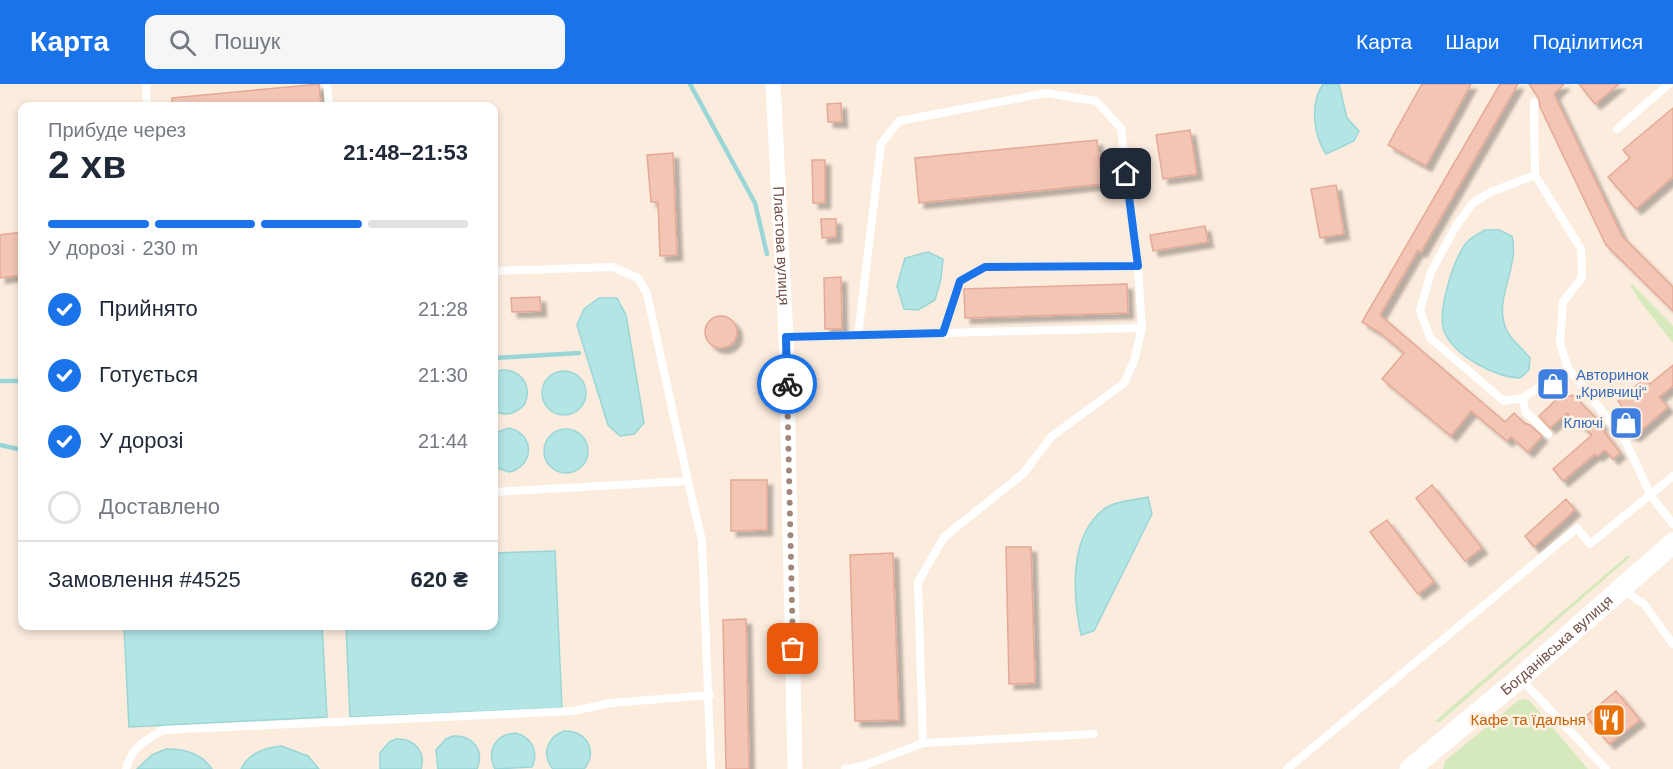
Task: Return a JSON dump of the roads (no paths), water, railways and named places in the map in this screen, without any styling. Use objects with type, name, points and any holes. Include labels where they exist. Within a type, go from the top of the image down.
[{"type":"main road","name":"Богданівська вулиця","points":[[1418,767],[1673,543]]},
{"type":"street","name":"Пластова вулиця","points":[[773,84],[786,337],[795,769]]},
{"type":"lane","points":[[146,84],[147,102]]},
{"type":"lane","points":[[327,84],[329,102]]},
{"type":"lane","points":[[1617,129],[1669,84]]},
{"type":"lane","points":[[858,336],[881,144],[899,121],[1046,93],[1096,101],[1121,128],[1138,266],[1142,328],[1134,361],[1124,383],[1051,437],[1023,474],[944,537],[918,582],[922,743]]},
{"type":"lane","points":[[1534,102],[1535,175],[1581,249],[1582,277],[1563,302],[1558,336],[1569,368],[1626,442],[1651,496],[1673,524]]},
{"type":"lane","points":[[1535,175],[1491,192],[1473,203],[1455,226],[1431,272],[1420,310],[1431,338],[1504,401],[1524,398],[1569,368]]},
{"type":"lane","points":[[943,333],[960,281],[985,267],[1138,266]]},
{"type":"lane","points":[[498,271],[613,267],[638,278],[647,294],[702,542],[710,694],[711,769]]},
{"type":"lane","points":[[786,337],[1142,328]]},
{"type":"lane","points":[[1524,398],[1525,411],[1548,434]]},
{"type":"lane","points":[[1287,769],[1577,528],[1590,544],[1673,476]]},
{"type":"lane","points":[[498,492],[688,480]]},
{"type":"lane","points":[[1621,589],[1644,604],[1673,644]]},
{"type":"lane","points":[[1520,678],[1606,769]]},
{"type":"lane","points":[[126,769],[129,759],[142,742],[164,730],[573,711],[611,703],[710,694]]},
{"type":"lane","points":[[845,769],[863,766],[922,743],[1094,734]]},
{"type":"water","points":[[1323,84],[1339,84],[1347,118],[1359,131],[1354,141],[1326,154],[1318,138],[1315,119],[1316,100]]},
{"type":"water","points":[[1485,230],[1499,230],[1512,236],[1513,260],[1504,294],[1503,317],[1508,333],[1530,358],[1529,370],[1520,378],[1499,374],[1476,364],[1457,349],[1444,331],[1443,310],[1453,270],[1463,247],[1469,240]]},
{"type":"water","points":[[928,252],[943,259],[941,279],[935,300],[918,310],[904,309],[897,286],[905,258]]},
{"type":"water","points":[[599,298],[617,298],[626,315],[644,423],[634,434],[620,436],[608,425],[577,325],[584,309]]},
{"type":"water","points":[[498,371],[514,372],[523,379],[526,385],[525,404],[511,414],[498,412]]},
{"type":"water","points":[[564,371],[573,372],[580,377],[585,384],[585,402],[580,409],[573,414],[564,415],[555,414],[548,409],[543,402],[542,393],[543,384],[548,377],[555,372]]},
{"type":"water","points":[[509,428],[518,431],[524,437],[527,443],[527,457],[518,469],[509,472],[498,468],[498,432]]},
{"type":"water","points":[[566,429],[581,436],[588,451],[581,466],[566,473],[551,466],[544,451],[551,436]]},
{"type":"water","points":[[1148,497],[1152,514],[1094,631],[1081,635],[1075,585],[1079,551],[1084,535],[1092,521],[1108,506]]},
{"type":"water","points":[[555,551],[562,708],[350,717],[346,630],[498,630],[498,553]]},
{"type":"water","points":[[124,630],[322,630],[327,717],[129,727]]},
{"type":"water","points":[[564,731],[579,734],[588,743],[590,755],[584,769],[553,769],[549,764],[547,752],[550,742]]},
{"type":"water","points":[[516,733],[526,738],[533,746],[535,756],[532,767],[495,769],[492,762],[494,745],[503,737]]},
{"type":"water","points":[[453,736],[466,738],[475,745],[479,756],[477,769],[438,769],[436,750],[446,739]]},
{"type":"water","points":[[396,739],[408,741],[417,747],[422,757],[421,769],[380,769],[380,753],[389,742]]},
{"type":"water","points":[[281,746],[308,756],[319,769],[241,769],[248,759],[258,752]]},
{"type":"water","points":[[166,749],[192,753],[203,759],[212,769],[137,769],[152,755]]},
{"type":"waterway","points":[[690,84],[755,203],[767,254]]},
{"type":"waterway","points":[[498,358],[579,353]]},
{"type":"waterway","points":[[0,381],[18,381]]},
{"type":"waterway","points":[[0,445],[18,449]]},
{"type":"place","name":"Авторинок „Кривчиці“","points":[[1553,384]]},
{"type":"place","name":"Ключі","points":[[1626,423]]},
{"type":"place","name":"Кафе та їдальня","points":[[1609,720]]}]
